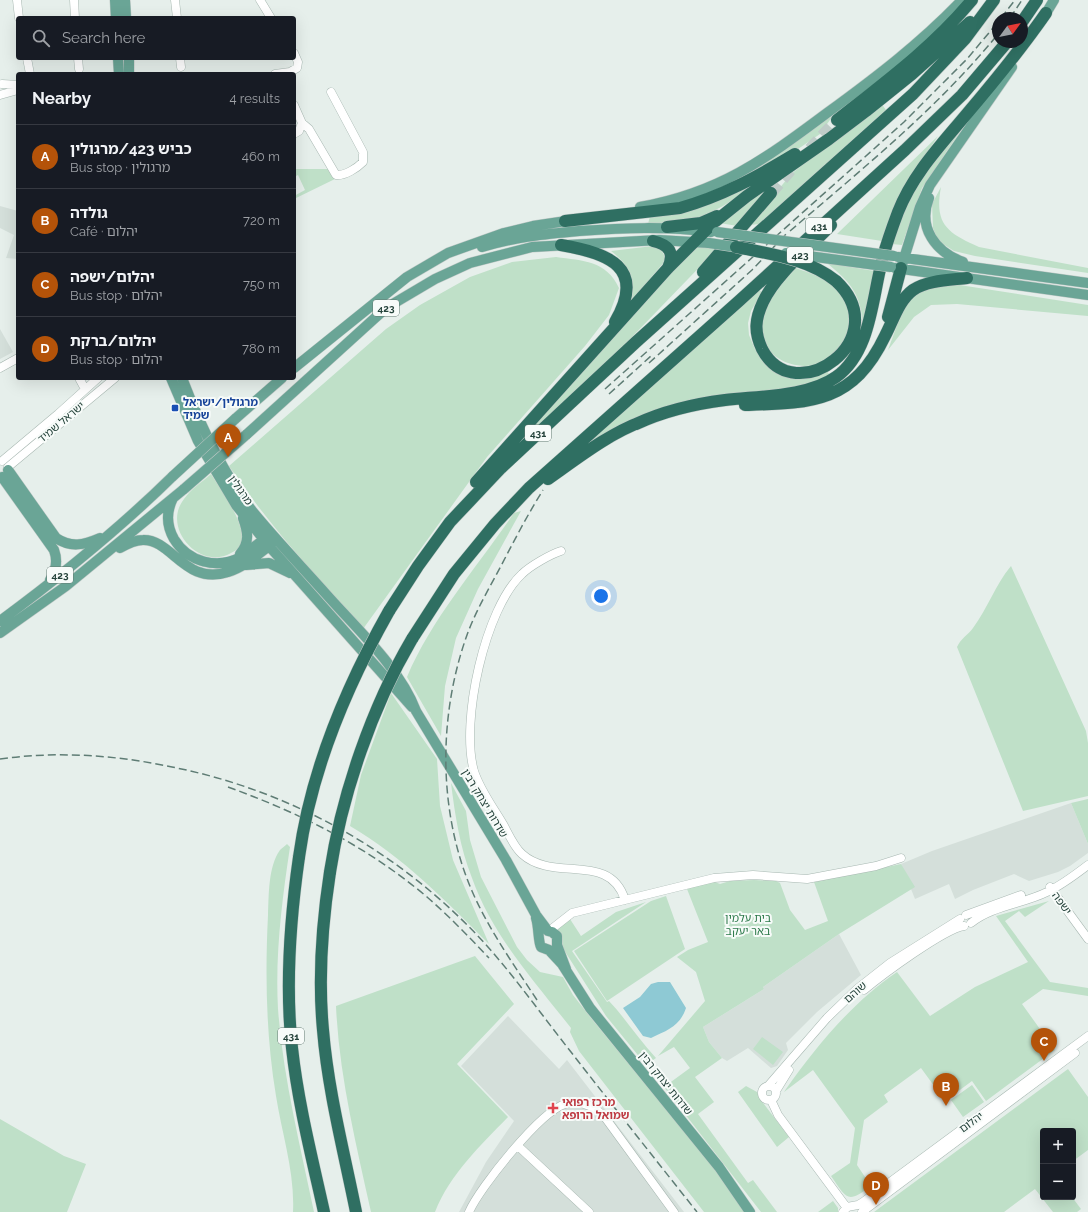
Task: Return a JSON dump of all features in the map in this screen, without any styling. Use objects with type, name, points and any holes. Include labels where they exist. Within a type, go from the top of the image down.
[{"type":"highway","points":[[837,120],[906,66],[950,24],[972,0]]},
{"type":"highway","points":[[667,227],[709,220],[730,208],[866,111],[932,58],[993,0]]},
{"type":"highway","name":"431","points":[[324,1212],[301,1104],[292,1049],[289,983],[291,927],[299,857],[308,811],[331,736],[356,674],[389,611],[428,551],[463,507],[500,468],[636,342],[913,94],[964,39],[993,0]]},
{"type":"highway","points":[[1028,13],[1037,0]]},
{"type":"highway","points":[[511,506],[580,456],[606,440],[636,424],[671,410],[697,404],[803,390],[837,377],[847,367],[866,332],[882,259],[905,195],[924,165],[1009,65],[1046,12]]},
{"type":"highway","name":"431","points":[[356,1212],[328,1071],[323,1030],[321,960],[330,872],[341,822],[364,745],[385,692],[412,639],[454,574],[511,506],[529,488],[739,301],[905,150],[962,95],[1002,48]]},
{"type":"highway","points":[[565,221],[680,208],[711,198],[767,171],[866,111]]},
{"type":"highway","points":[[736,247],[806,264],[818,269],[836,281],[848,296],[855,322],[851,340],[843,354],[827,366],[810,372],[790,371],[775,363],[764,351],[756,331],[756,320],[763,301],[779,278],[905,150]]},
{"type":"highway","points":[[636,342],[716,258],[771,193]]},
{"type":"highway","points":[[428,551],[468,492],[668,268],[694,241],[730,208]]},
{"type":"highway","points":[[653,241],[661,243],[669,250],[672,259],[668,268]]},
{"type":"highway","points":[[561,245],[585,249],[612,260],[620,269],[626,280],[627,291],[624,306],[616,321],[594,352]]},
{"type":"highway","points":[[864,367],[881,337],[898,262]]},
{"type":"highway","points":[[636,424],[658,416],[705,407],[790,404],[813,400],[842,390],[864,367],[881,345],[900,306],[914,289],[926,285],[967,278]]},
{"type":"main road","points":[[115,0],[116,16]]},
{"type":"main road","points":[[125,0],[126,16]]},
{"type":"main road","points":[[424,268],[448,253],[504,233],[527,227],[653,205],[709,188],[731,178],[768,156],[861,89],[909,50],[962,0]]},
{"type":"main road","points":[[898,262],[924,196],[1027,44],[1054,0]]},
{"type":"main road","points":[[112,72],[118,60]]},
{"type":"main road","points":[[118,60],[119,72]]},
{"type":"main road","points":[[129,60],[129,72]]},
{"type":"main road","points":[[970,128],[936,183],[928,202],[925,219],[930,235],[939,248],[954,259],[978,267]]},
{"type":"main road","name":"423","points":[[296,366],[392,289],[424,268],[484,246],[530,236],[604,229],[667,227],[718,232],[898,262]]},
{"type":"main road","name":"423","points":[[0,632],[98,560],[184,489],[386,308],[400,298],[435,279],[470,263],[532,247],[653,241],[694,241],[736,247],[898,262]]},
{"type":"main road","points":[[898,262],[978,267],[1088,283]]},
{"type":"main road","points":[[898,262],[967,278],[1088,295]]},
{"type":"main road","name":"מרגולין","points":[[170,380],[198,441],[236,505],[266,543]]},
{"type":"main road","name":"מרגולין","points":[[183,380],[200,423],[221,461],[242,496],[274,536]]},
{"type":"main road","name":"423","points":[[0,621],[46,587],[117,528],[235,419],[280,380]]},
{"type":"main road","points":[[5,473],[56,538],[61,541],[76,545],[85,543],[99,539],[117,528]]},
{"type":"main road","points":[[5,473],[54,550],[57,561],[56,568],[46,587]]},
{"type":"main road","points":[[174,497],[169,507],[168,524],[170,533],[178,546],[190,556],[204,562],[218,563],[232,560],[266,543]]},
{"type":"main road","points":[[232,560],[243,551],[248,535],[243,518],[236,505]]},
{"type":"main road","points":[[242,566],[274,536]]},
{"type":"main road","name":"שדרות יצחק רבין","points":[[274,536],[392,669],[408,692],[416,711],[506,860],[566,969],[590,1008],[719,1167],[750,1212]]},
{"type":"main road","points":[[98,560],[131,542],[143,540],[160,545],[183,565],[198,572],[224,573],[242,566],[269,563],[286,571],[301,582]]},
{"type":"main road","name":"שדרות יצחק רבין","points":[[266,543],[416,711]]},
{"type":"street","points":[[17,0],[19,16]]},
{"type":"street","points":[[74,0],[75,16]]},
{"type":"street","points":[[175,0],[177,16]]},
{"type":"street","points":[[260,0],[270,16]]},
{"type":"street","points":[[287,72],[293,71],[298,65],[296,59]]},
{"type":"street","points":[[28,60],[30,72]]},
{"type":"street","points":[[78,60],[79,69]]},
{"type":"street","points":[[180,60],[181,68]]},
{"type":"street","points":[[0,95],[4,91],[1,83],[16,85]]},
{"type":"street","points":[[0,95],[16,91]]},
{"type":"street","points":[[296,110],[302,123],[309,129],[336,175],[342,175],[358,167],[363,162],[364,152],[331,92]]},
{"type":"street","points":[[296,133],[299,132],[302,123]]},
{"type":"street","points":[[0,368],[16,359]]},
{"type":"street","points":[[80,380],[85,389]]},
{"type":"street","name":"ישראל שמיד","points":[[1,460],[96,380]]},
{"type":"street","name":"ישראל שמיד","points":[[5,473],[113,380]]},
{"type":"street","points":[[1,460],[5,473]]},
{"type":"street","points":[[561,551],[522,573],[507,595],[485,645],[474,690],[469,723],[474,770],[484,793],[521,854],[534,862],[548,867],[584,870],[608,875],[615,881],[625,900]]},
{"type":"street","points":[[550,938],[572,913],[714,878],[753,875],[807,878],[881,865],[901,858]]},
{"type":"street","name":"שוהם","points":[[768,1086],[827,1018],[857,989],[890,963],[965,921],[1062,884],[1088,865]]},
{"type":"street","name":"ישפה","points":[[1051,888],[1088,939]]},
{"type":"street","name":"שוהם","points":[[776,1092],[789,1070],[811,1043],[856,997],[884,974],[957,928],[965,921]]},
{"type":"street","name":"יהלום","points":[[848,1209],[863,1202],[1088,1036]]},
{"type":"street","name":"יהלום","points":[[861,1212],[1088,1043]]},
{"type":"street","points":[[768,1086],[773,1087],[776,1092],[775,1097],[771,1100],[765,1099],[762,1094],[763,1089],[768,1086]]},
{"type":"street","points":[[771,1100],[778,1115],[848,1209],[861,1212]]},
{"type":"street","points":[[471,1211],[475,1198],[488,1179],[546,1116],[558,1107],[573,1102],[588,1105],[604,1116],[674,1212]]},
{"type":"street","points":[[518,1146],[589,1212]]},
{"type":"shaded area","points":[[0,206],[16,210],[16,259],[6,258],[14,235],[0,228]]},
{"type":"shaded area","points":[[0,329],[13,352],[0,359]]},
{"type":"shaded area","points":[[1071,803],[1088,844],[1088,853],[1070,866],[1058,872],[1029,881],[1014,874],[973,890],[955,899],[949,884],[915,899],[901,864],[932,851]]},
{"type":"shaded area","points":[[839,934],[861,975],[817,1012],[786,1043],[788,1050],[777,1066],[771,1068],[748,1048],[727,1061],[722,1058],[709,1042],[703,1027],[764,989],[763,987]]},
{"type":"shaded area","name":"מרכז רפואי שמואל הרופא","points":[[508,1016],[559,1069],[567,1060],[684,1212],[459,1212],[486,1162],[514,1121],[461,1066]]},
{"type":"green space","points":[[881,103],[886,110],[759,224],[750,225],[791,174]]},
{"type":"green space","points":[[832,117],[820,134],[798,149],[755,172],[753,169],[826,119]]},
{"type":"green space","points":[[961,130],[922,188],[902,245],[892,244],[908,201],[929,169]]},
{"type":"green space","points":[[938,136],[908,182],[882,241],[837,234]]},
{"type":"green space","points":[[296,169],[332,169],[337,178],[296,198],[296,195],[305,190],[298,175],[296,176]]},
{"type":"green space","points":[[746,186],[748,190],[723,206],[696,220],[648,224],[650,216]]},
{"type":"green space","points":[[941,187],[939,210],[942,219],[945,226],[959,237],[979,247],[1088,268],[1088,273],[975,256],[954,251],[943,244],[936,236],[933,228],[932,204]]},
{"type":"green space","points":[[768,190],[738,226],[719,223],[758,194]]},
{"type":"green space","points":[[694,245],[717,249],[603,367],[530,435],[527,431]]},
{"type":"green space","points":[[653,246],[660,248],[664,255],[665,261],[632,300],[632,284],[629,272],[617,256],[611,251]]},
{"type":"green space","points":[[556,257],[584,261],[593,264],[607,272],[614,279],[619,288],[609,315],[585,346],[487,457],[363,629],[276,529],[229,466],[386,329],[420,305],[470,277],[512,262]]},
{"type":"green space","points":[[827,263],[874,271],[863,326],[860,305],[853,290],[848,283]]},
{"type":"green space","points":[[796,268],[818,276],[833,285],[843,298],[849,316],[847,334],[837,351],[823,362],[808,366],[787,363],[778,358],[764,343],[761,333],[761,321],[766,306],[785,279]]},
{"type":"green space","points":[[953,284],[1088,305],[1088,316],[957,304],[931,305],[914,317],[888,350],[901,316],[910,300],[922,290]]},
{"type":"green space","points":[[757,289],[762,292],[751,311],[748,323],[749,335],[755,349],[765,363],[774,370],[808,376],[827,371],[831,377],[794,387],[677,403],[652,411],[631,421],[590,446],[585,441]]},
{"type":"green space","points":[[211,474],[236,515],[242,532],[242,542],[238,548],[233,552],[219,557],[207,556],[196,551],[187,544],[181,534],[177,522],[178,510],[184,499],[193,489]]},
{"type":"green space","points":[[521,511],[478,589],[456,638],[445,686],[441,736],[407,677],[417,655],[442,613],[514,513]]},
{"type":"green space","points":[[1011,566],[1086,731],[1088,743],[1088,796],[1023,811],[957,647],[960,641],[971,630],[983,613],[1000,581]]},
{"type":"green space","points":[[391,693],[437,759],[440,806],[453,860],[489,944],[423,880],[388,851],[350,826],[361,775]]},
{"type":"green space","points":[[451,783],[466,811],[470,840],[481,877],[517,947],[527,960],[540,972],[563,977],[573,995],[710,1163],[745,1212],[704,1212],[579,1051],[570,1032],[571,1028],[515,957],[502,938],[480,899],[461,843]]},
{"type":"green space","points":[[1088,799],[1088,844],[1071,803]]},
{"type":"green space","points":[[287,844],[290,847],[284,887],[278,948],[278,1009],[280,1034],[288,1085],[314,1212],[293,1212],[290,1168],[276,1096],[268,1028],[267,960],[270,881],[276,857],[280,850]]},
{"type":"green space","name":"בית עלמין באר יעקב","points":[[901,864],[915,887],[839,934],[763,987],[764,989],[703,1027],[709,1042],[722,1058],[695,1077],[714,1102],[698,1114],[748,1183],[753,1180],[777,1212],[761,1212],[664,1087],[690,1068],[674,1047],[658,1056],[705,1001],[696,972],[677,957],[688,950],[708,942],[687,889],[712,881],[720,884],[730,881],[776,881],[780,883],[790,910],[805,930],[828,921],[814,882]]},
{"type":"green space","points":[[666,896],[685,949],[607,1001],[574,951],[651,901]]},
{"type":"green space","points":[[1049,901],[1025,917],[1019,911],[1005,921],[1050,982],[1088,988],[1088,996],[1043,989],[1022,1004],[1055,1050],[986,1101],[972,1081],[945,1101],[921,1068],[884,1095],[888,1102],[864,1120],[857,1165],[871,1186],[852,1197],[844,1194],[831,1176],[850,1163],[855,1128],[813,1070],[784,1092],[786,1089],[810,1056],[837,1025],[865,997],[897,972],[930,1016],[975,987],[1028,962],[996,916]]},
{"type":"green space","points":[[646,902],[572,951],[607,1002],[609,1001],[656,1058],[646,1065],[606,1016],[550,928],[570,919],[581,936],[616,912]]},
{"type":"green space","points":[[475,956],[514,1004],[457,1064],[508,1117],[457,1173],[441,1198],[435,1212],[371,1212],[344,1084],[336,1006]]},
{"type":"green space","points":[[762,1037],[783,1052],[773,1065],[753,1049]]},
{"type":"green space","points":[[1068,1069],[1088,1097],[1088,1150],[1076,1159],[1076,1128],[1040,1128],[1040,1195],[1035,1189],[1004,1212],[874,1212]]},
{"type":"green space","points":[[972,1085],[984,1102],[963,1117],[951,1100]]},
{"type":"green space","points":[[746,1086],[757,1092],[760,1099],[789,1137],[777,1147],[738,1092]]},
{"type":"green space","points":[[0,1119],[64,1156],[86,1164],[67,1212],[0,1212]]},
{"type":"green space","points":[[1044,1200],[1074,1200],[1081,1209],[1077,1212],[1053,1212]]},
{"type":"green space","points":[[833,1201],[838,1208],[838,1212],[818,1212]]},
{"type":"water","points":[[658,982],[670,982],[686,1008],[680,1019],[673,1027],[651,1038],[643,1036],[623,1008],[640,997],[651,984]]},
{"type":"tunnel","points":[[810,149],[837,120]]},
{"type":"tunnel","points":[[771,193],[792,168]]},
{"type":"railway","points":[[1006,12],[1015,0]]},
{"type":"railway","points":[[1014,12],[1022,0]]},
{"type":"railway","points":[[605,389],[904,122],[967,59],[992,29]]},
{"type":"railway","points":[[790,231],[872,161],[925,113],[992,41]]},
{"type":"railway","points":[[649,363],[752,270],[787,233]]},
{"type":"railway","points":[[609,394],[651,356]]},
{"type":"railway","points":[[537,1000],[494,933],[472,891],[461,861],[453,829],[448,797],[446,764],[447,731],[451,698],[457,666],[467,635],[483,599],[543,490]]},
{"type":"railway","points":[[0,759],[43,755],[108,757],[151,763],[215,777],[257,791],[298,808],[337,827],[375,850],[411,876],[445,904],[490,949],[697,1212]]},
{"type":"railway","points":[[228,787],[307,820],[381,862],[435,904],[489,958]]},
{"type":"place","name":"מרגולין/ישראל שמיד","points":[[175,408]]},
{"type":"place","name":"כביש 423/מרגולין","points":[[228,457]]},
{"type":"place","name":"יהלום/ישפה","points":[[1044,1061]]},
{"type":"place","name":"גולדה","points":[[946,1106]]},
{"type":"place","name":"מרכז רפואי שמואל הרופא","points":[[553,1108]]},
{"type":"place","name":"יהלום/ברקת","points":[[876,1205]]}]
